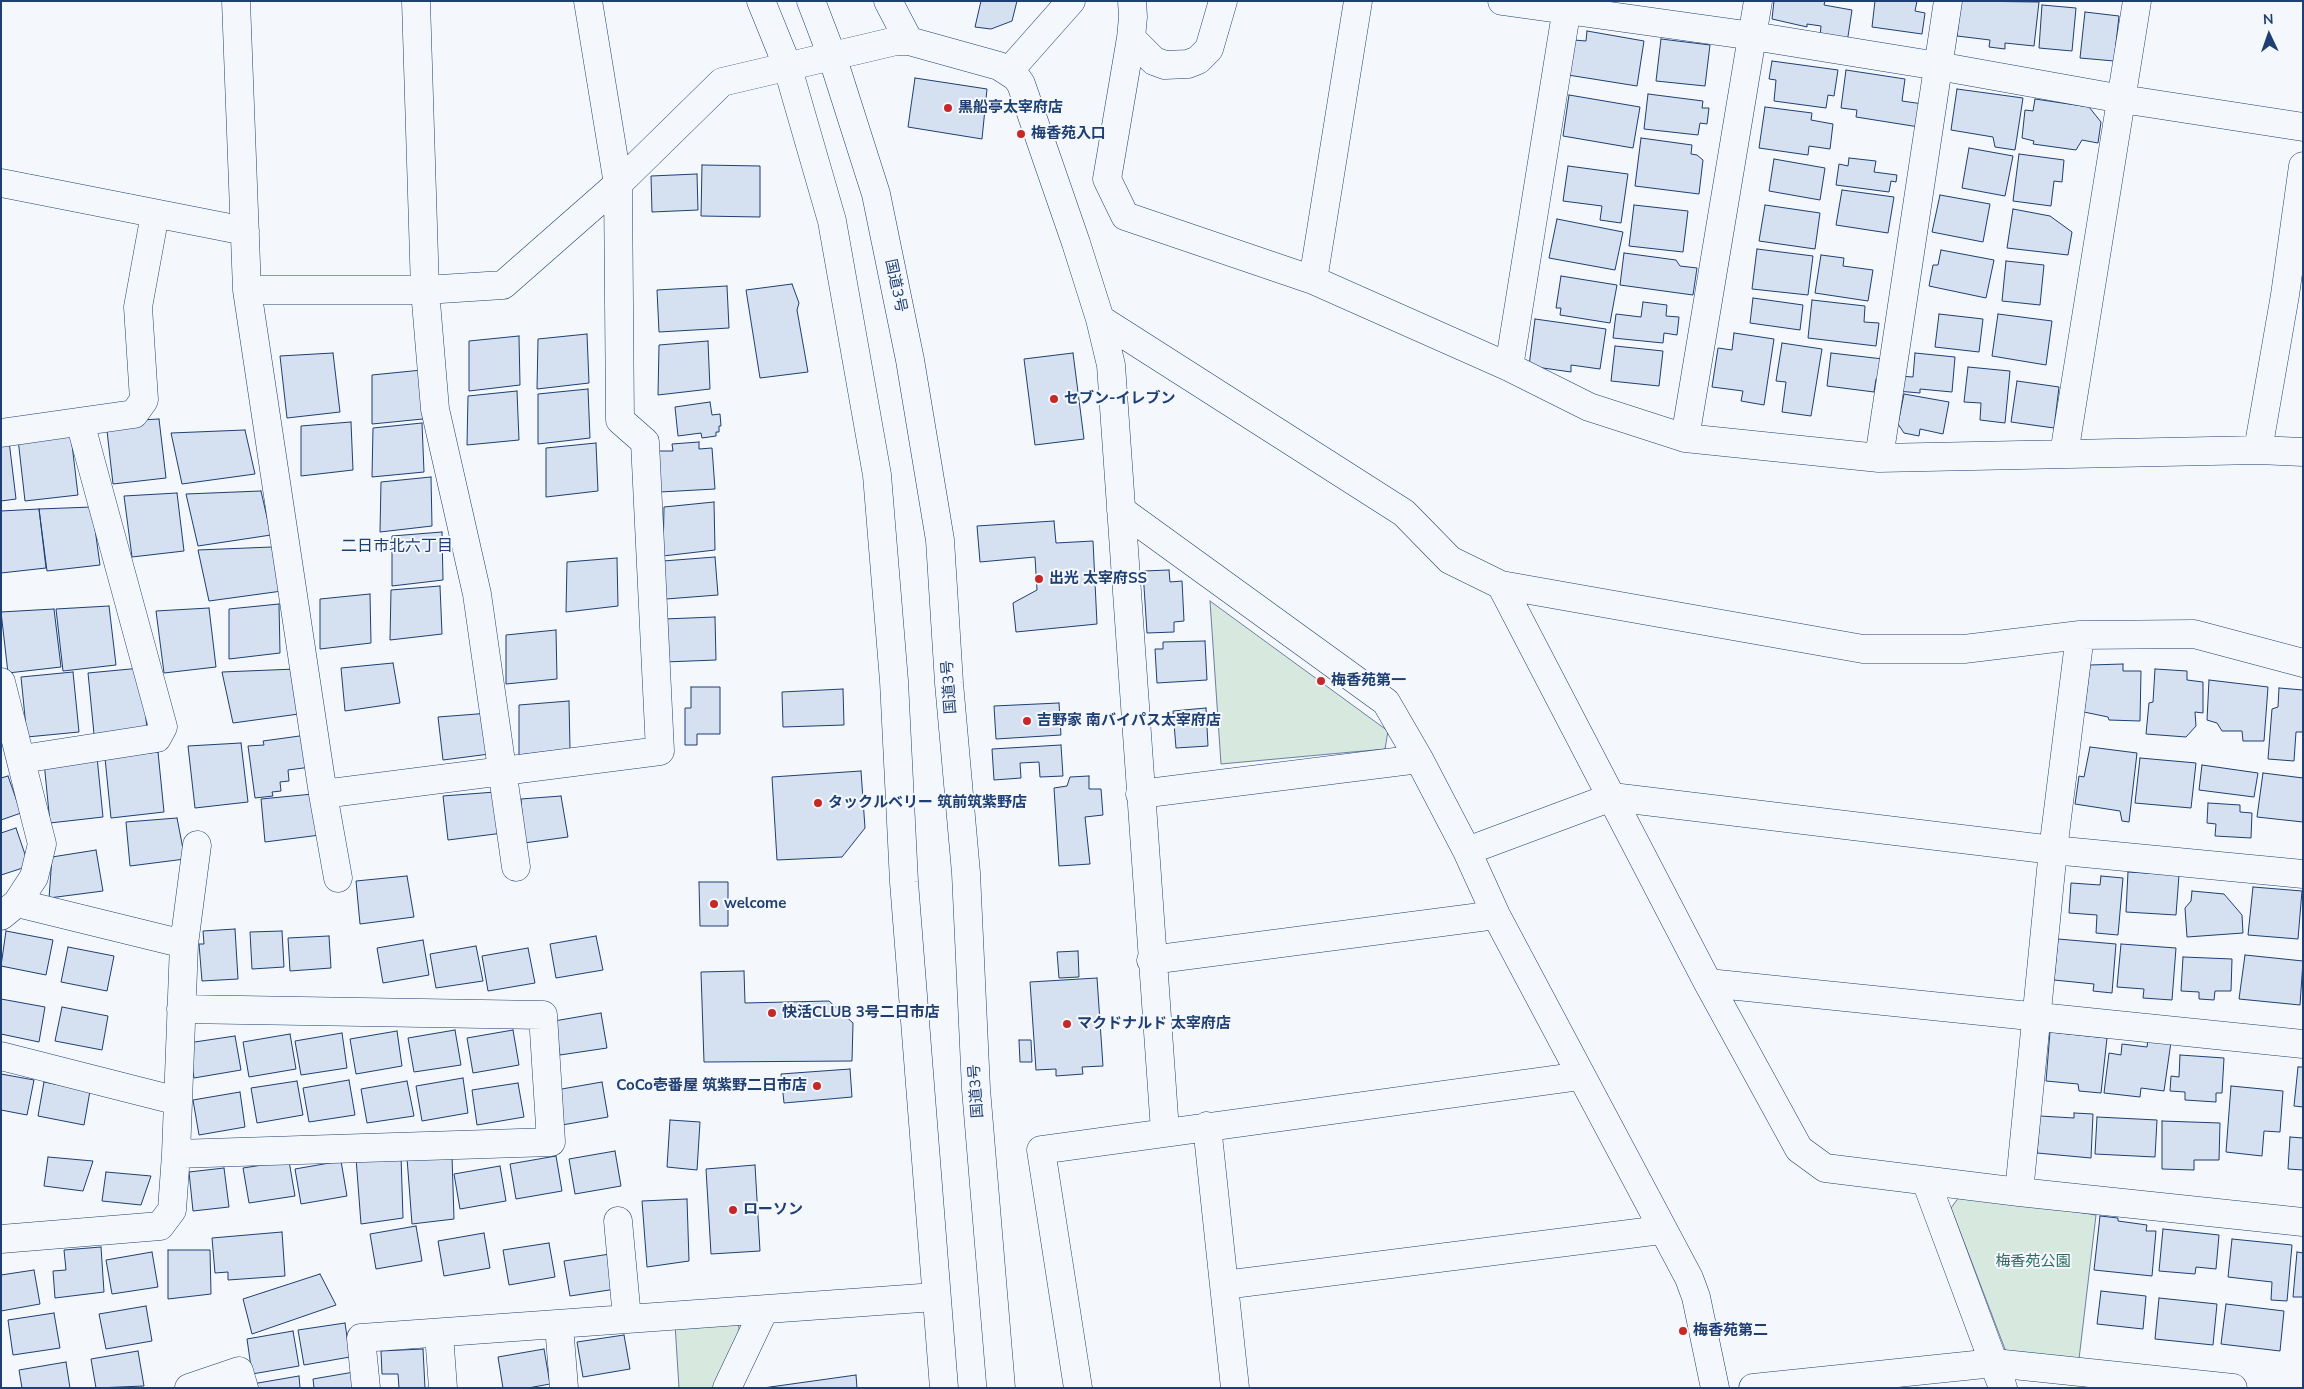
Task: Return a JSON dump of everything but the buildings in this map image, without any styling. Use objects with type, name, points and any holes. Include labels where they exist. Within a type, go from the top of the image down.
[{"type":"main road","points":[[236,1],[247,290],[338,878]]},
{"type":"main road","points":[[416,1],[425,290],[436,408],[477,594],[516,867]]},
{"type":"main road","points":[[324,794],[660,751],[645,442],[620,420],[618,184],[588,1]]},
{"type":"main road","points":[[761,1],[787,65],[832,221],[877,475],[894,681],[904,882],[935,1297],[944,1388]]},
{"type":"main road","name":"国道3号","points":[[811,1],[832,56],[876,194],[910,360],[940,540],[949,683],[966,873],[976,1089],[1001,1388]]},
{"type":"main road","points":[[888,1],[909,41]]},
{"type":"main road","points":[[1009,71],[1071,1]]},
{"type":"main road","points":[[1132,1],[1131,38],[1107,179],[1125,216],[1313,280],[1509,367],[1589,407],[1685,438],[1879,458],[2258,450],[2303,452]]},
{"type":"main road","points":[[1131,38],[1154,61],[1165,65],[1188,64],[1198,60],[1209,49],[1223,1]]},
{"type":"main road","points":[[1313,280],[1358,1]]},
{"type":"main road","points":[[1502,1],[1568,6],[1938,66],[2122,99],[2303,127]]},
{"type":"main road","points":[[1685,438],[1758,1]]},
{"type":"main road","points":[[1879,458],[1948,1]]},
{"type":"main road","points":[[2064,454],[2137,1]]},
{"type":"main road","points":[[1509,367],[1568,6]]},
{"type":"main road","points":[[247,290],[425,290],[503,285],[618,184],[722,82],[787,65],[896,41],[909,41],[999,66],[1009,71],[1020,84],[1100,319],[1111,365],[1151,960],[1165,1131]]},
{"type":"main road","points":[[2258,450],[2294,296],[2303,166]]},
{"type":"main road","points":[[1,183],[245,231]]},
{"type":"main road","points":[[1,433],[134,414],[144,400],[138,307],[155,214]]},
{"type":"main road","points":[[1100,319],[1404,513],[1450,560],[1501,586],[1863,649],[1964,649],[2080,635],[2194,634],[2303,663]]},
{"type":"main road","points":[[22,759],[157,738],[162,727],[80,422]]},
{"type":"main road","points":[[1121,510],[1386,702],[1468,851],[1496,915],[1661,1230],[1689,1278],[1696,1297],[1715,1388]]},
{"type":"main road","points":[[1501,586],[1708,983],[1799,1149],[1825,1168],[2019,1192],[2303,1222]]},
{"type":"main road","points":[[2019,1192],[2052,850],[2080,635]]},
{"type":"main road","points":[[1,682],[42,844],[34,877],[9,910],[184,944]]},
{"type":"main road","points":[[1140,794],[1419,759]]},
{"type":"main road","points":[[1468,851],[1612,797],[2052,850],[2303,874]]},
{"type":"main road","points":[[1,1239],[160,1226],[172,1210],[184,944],[197,845]]},
{"type":"main road","points":[[1151,960],[1496,915]]},
{"type":"main road","points":[[1708,983],[2036,1015],[2303,1044]]},
{"type":"main road","points":[[176,1154],[551,1142],[543,1015],[181,1009]]},
{"type":"main road","points":[[1,1056],[178,1100]]},
{"type":"main road","points":[[1078,1388],[1041,1150],[1165,1131],[1581,1076]]},
{"type":"main road","points":[[1207,1126],[1235,1388]]},
{"type":"main road","points":[[1926,1181],[1999,1375]]},
{"type":"main road","points":[[618,1221],[627,1318]]},
{"type":"main road","points":[[1224,1285],[1661,1230]]},
{"type":"main road","points":[[366,1388],[361,1338],[439,1334],[627,1318],[935,1297]]},
{"type":"main road","points":[[727,1388],[764,1310]]},
{"type":"main road","points":[[559,1325],[564,1388]]},
{"type":"main road","points":[[439,1334],[443,1388]]},
{"type":"main road","points":[[188,1388],[239,1371],[244,1388]]},
{"type":"main road","points":[[1753,1388],[1999,1375],[2233,1388]]},
{"type":"green space","points":[[1210,601],[1388,731],[1385,749],[1221,764]]},
{"type":"green space","name":"梅香苑公園","points":[[1962,1193],[2096,1215],[2079,1359],[2008,1357],[1951,1208]]},
{"type":"green space","points":[[738,1319],[740,1339],[713,1388],[679,1388],[675,1324]]},
{"type":"place","name":"黒船亭太宰府店","points":[[948,108]]},
{"type":"place","name":"梅香苑入口","points":[[1021,134]]},
{"type":"place","name":"セブン-イレブン","points":[[1054,399]]},
{"type":"place","name":"出光 太宰府SS","points":[[1039,579]]},
{"type":"place","name":"梅香苑第一","points":[[1321,681]]},
{"type":"place","name":"吉野家 南バイパス太宰府店","points":[[1027,721]]},
{"type":"place","name":"タックルベリー 筑前筑紫野店","points":[[818,803]]},
{"type":"place","name":"welcome","points":[[714,904]]},
{"type":"place","name":"快活CLUB 3号二日市店","points":[[772,1013]]},
{"type":"place","name":"マクドナルド 太宰府店","points":[[1067,1024]]},
{"type":"place","name":"CoCo壱番屋 筑紫野二日市店","points":[[817,1086]]},
{"type":"place","name":"ローソン","points":[[733,1210]]},
{"type":"place","name":"梅香苑第二","points":[[1683,1331]]},
{"type":"district","name":"二日市北六丁目","points":[[397,547]]}]
